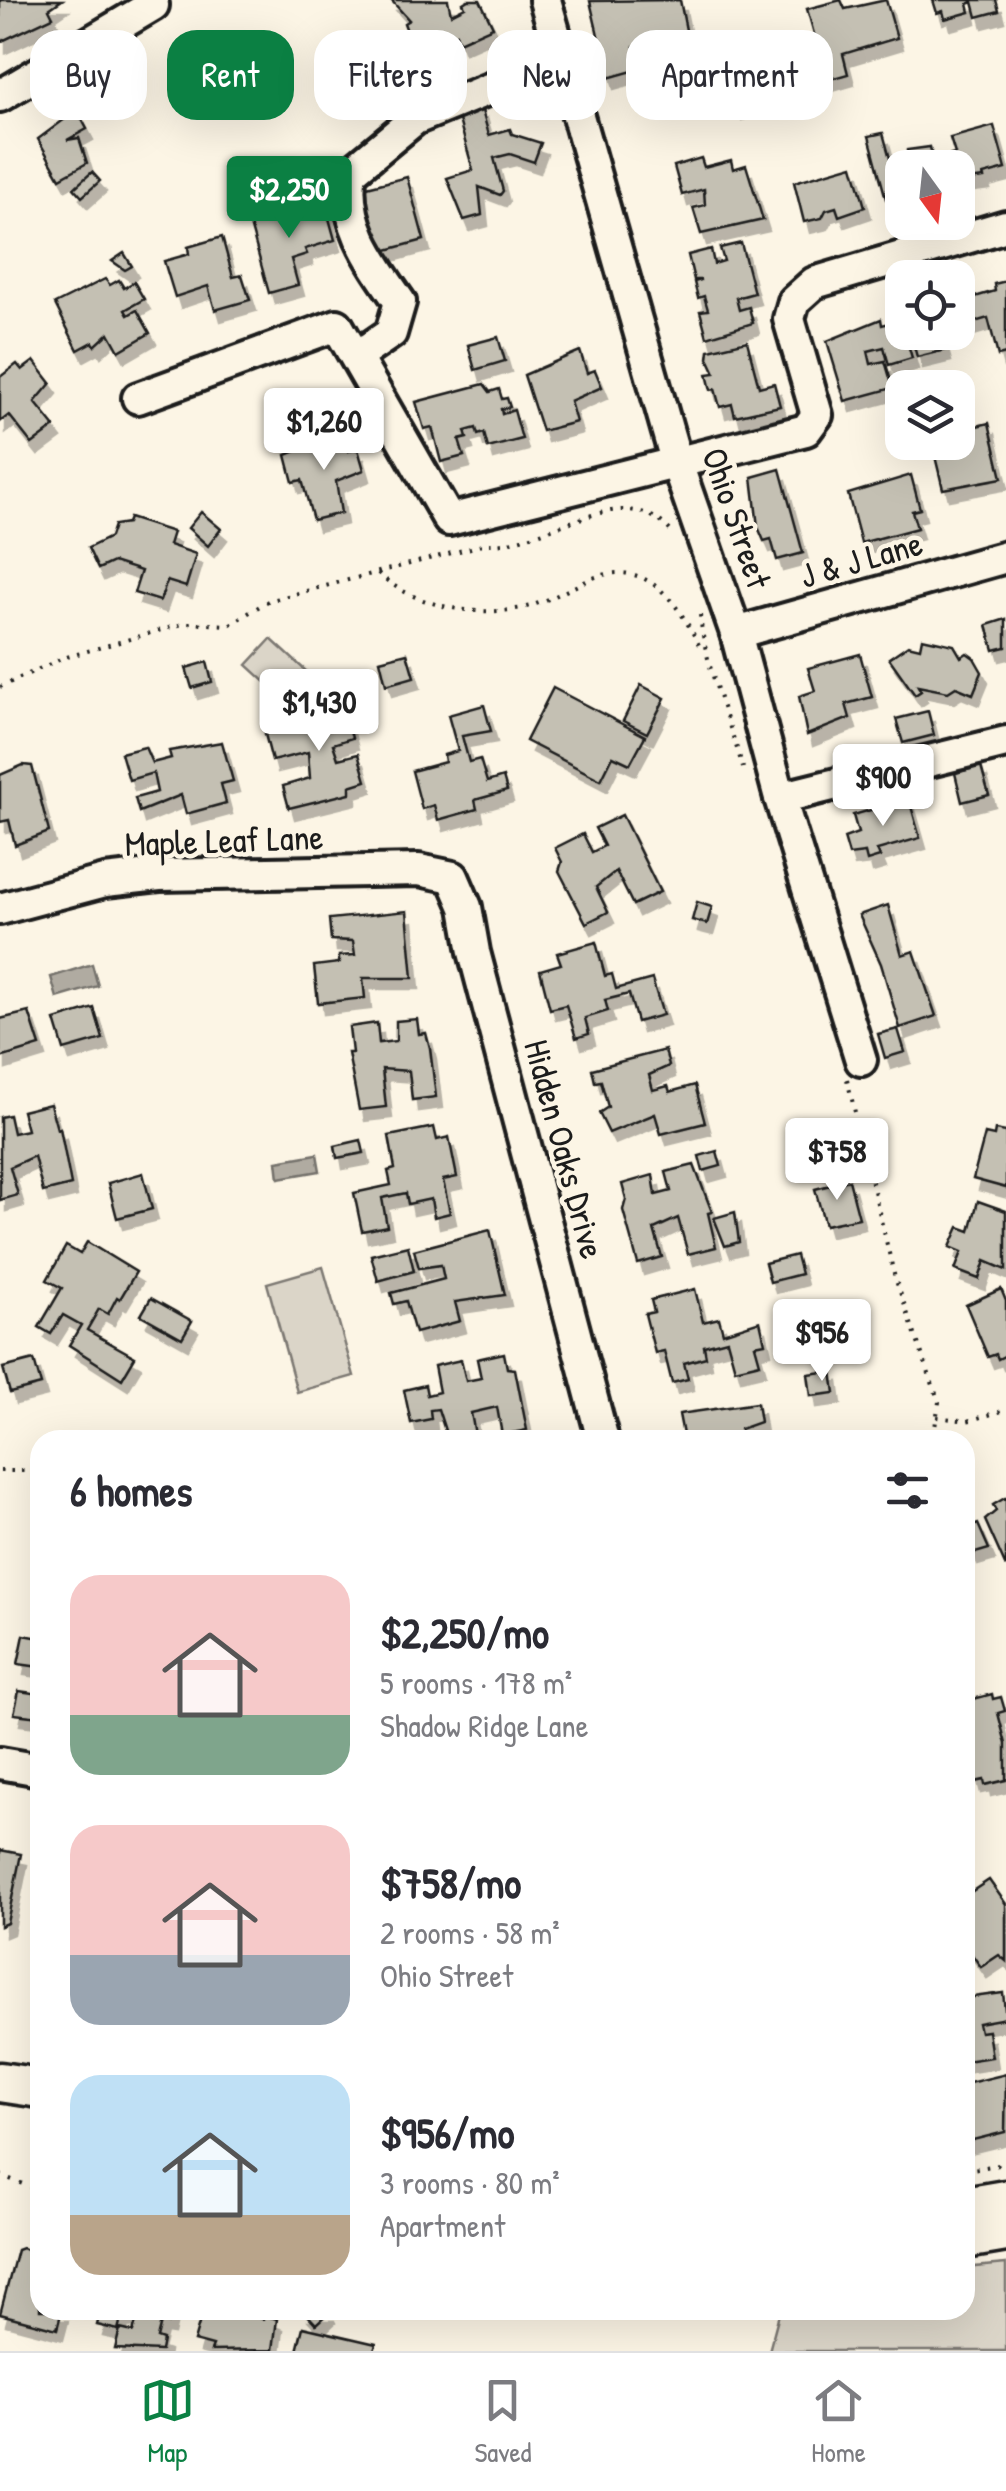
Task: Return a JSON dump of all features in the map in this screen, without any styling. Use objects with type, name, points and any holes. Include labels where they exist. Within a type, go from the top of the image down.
[{"type":"main road","points":[[0,2082],[30,2088]]},
{"type":"main road","points":[[975,2205],[1006,2200]]},
{"type":"main road","points":[[975,2238],[1006,2232]]},
{"type":"street","name":"Ohio Street","points":[[545,0],[554,30]]},
{"type":"street","points":[[0,96],[153,5]]},
{"type":"street","points":[[356,358],[392,333],[400,302],[356,232],[348,191],[352,172],[415,119],[487,90]]},
{"type":"street","name":"Ohio Street","points":[[580,120],[677,464],[736,633],[780,798],[861,1060]]},
{"type":"street","points":[[138,398],[337,325],[449,520],[806,430],[816,414],[789,319],[802,292],[838,274],[1006,226]]},
{"type":"street","name":"J & J Lane","points":[[736,633],[1006,557]]},
{"type":"street","points":[[780,798],[1006,742]]},
{"type":"street","name":"Maple Leaf Lane","points":[[0,909],[105,881],[159,875],[419,870],[453,877]]},
{"type":"street","name":"Hidden Oaks Drive","points":[[453,877],[466,907],[474,952],[601,1430]]},
{"type":"street","points":[[0,1762],[30,1768]]},
{"type":"path","points":[[0,686],[62,658],[186,623],[228,624],[268,601],[486,544],[522,541],[632,506]]},
{"type":"path","points":[[376,572],[426,601],[500,610],[529,606],[597,577],[619,572],[649,580],[666,592],[686,617],[703,653]]},
{"type":"path","points":[[937,1417],[967,1420],[1006,1410]]},
{"type":"path","points":[[0,1470],[30,1471]]},
{"type":"path","points":[[975,2169],[1006,2164]]},
{"type":"path","points":[[0,2175],[30,2187]]},
{"type":"shaded area","points":[[271,639],[318,682],[294,708],[247,665]]},
{"type":"shaded area","points":[[92,964],[98,986],[57,998],[51,977]]},
{"type":"shaded area","points":[[317,1154],[320,1171],[279,1178],[277,1161]]},
{"type":"shaded area","points":[[323,1267],[354,1376],[297,1392],[267,1283]]},
{"type":"shaded area","points":[[1006,2264],[1006,2351],[769,2351],[777,2320],[975,2320],[975,2267]]},
{"type":"building","points":[[0,0],[62,0],[49,9],[53,17],[0,42]]},
{"type":"building","points":[[391,0],[448,0],[451,14],[465,7],[463,3],[468,0],[480,0],[493,27],[467,38],[467,30],[407,30],[404,23],[409,20]]},
{"type":"building","points":[[680,0],[686,30],[626,30],[626,73],[608,78],[606,30],[597,30],[590,1]]},
{"type":"building","points":[[841,0],[845,9],[886,0],[897,38],[843,54],[848,74],[833,78],[833,30],[813,30],[807,9]]},
{"type":"building","points":[[933,0],[996,0],[999,11],[977,17],[973,2],[968,4],[970,12],[945,19],[943,11],[937,13]]},
{"type":"building","points":[[481,107],[489,135],[510,129],[512,134],[541,143],[534,162],[510,154],[494,158],[503,191],[500,195],[479,187],[482,215],[464,220],[447,178],[473,170],[459,120],[467,120],[467,110]]},
{"type":"building","points":[[64,120],[82,120],[87,129],[67,140],[79,138],[87,163],[60,178],[38,139]]},
{"type":"building","points":[[994,126],[1006,169],[975,179],[975,150],[954,150],[950,138]]},
{"type":"building","points":[[883,133],[888,150],[885,195],[869,136]]},
{"type":"building","points":[[701,158],[704,167],[731,160],[733,169],[746,165],[763,220],[701,234],[693,208],[705,205],[704,189],[682,195],[674,166]]},
{"type":"building","points":[[853,165],[865,207],[839,216],[836,207],[826,210],[822,218],[804,222],[794,182]]},
{"type":"building","points":[[92,172],[100,181],[82,197],[74,188]]},
{"type":"building","points":[[407,177],[424,240],[372,254],[355,190]]},
{"type":"building","points":[[324,200],[335,240],[305,249],[307,254],[291,259],[298,285],[269,293],[249,221]]},
{"type":"building","points":[[222,237],[233,277],[242,275],[250,300],[215,310],[208,286],[175,297],[164,261],[189,254],[188,247]]},
{"type":"building","points":[[741,243],[754,293],[736,298],[739,310],[749,307],[753,323],[707,337],[700,311],[708,310],[704,296],[698,298],[694,282],[701,280],[694,280],[688,255],[711,249],[714,264],[724,261],[720,248]]},
{"type":"building","points":[[124,253],[132,266],[125,270],[112,261]]},
{"type":"building","points":[[105,279],[110,285],[119,280],[124,288],[134,282],[144,299],[125,310],[128,315],[137,310],[150,333],[119,351],[109,333],[95,346],[93,342],[78,350],[55,304]]},
{"type":"building","points":[[1006,281],[1006,354],[998,356],[988,318],[975,322],[975,297],[995,291],[994,284]]},
{"type":"building","points":[[881,319],[885,324],[885,350],[910,350],[912,358],[889,365],[884,347],[868,351],[871,364],[885,361],[885,390],[845,401],[827,341]]},
{"type":"building","points":[[498,337],[505,361],[475,370],[468,345]]},
{"type":"building","points":[[747,341],[759,387],[774,383],[780,406],[735,416],[732,404],[720,407],[715,389],[711,390],[707,374],[715,373],[709,350]]},
{"type":"building","points":[[915,350],[945,350],[917,357]]},
{"type":"building","points":[[580,351],[587,373],[595,370],[602,387],[570,401],[576,422],[542,431],[524,375]]},
{"type":"building","points":[[34,361],[51,383],[35,402],[55,427],[32,444],[9,415],[0,422],[0,377],[17,364],[22,370]]},
{"type":"building","points":[[484,384],[490,392],[499,389],[502,399],[507,398],[510,407],[501,409],[502,414],[514,410],[522,439],[488,448],[484,433],[478,435],[476,428],[465,431],[467,438],[459,440],[464,456],[441,462],[432,427],[424,429],[416,402]]},
{"type":"building","points":[[989,423],[1002,478],[943,489],[936,460],[975,460],[975,426]]},
{"type":"building","points":[[343,432],[348,451],[358,449],[364,470],[336,481],[341,513],[313,520],[302,480],[293,482],[286,455]]},
{"type":"building","points":[[780,469],[803,553],[777,560],[771,539],[764,541],[758,527],[752,477]]},
{"type":"building","points":[[911,475],[920,509],[912,511],[917,528],[861,543],[848,494]]},
{"type":"building","points":[[201,512],[221,529],[208,546],[188,528]]},
{"type":"building","points":[[129,518],[173,532],[169,545],[196,554],[186,587],[167,581],[160,601],[134,593],[141,571],[113,562],[98,569],[88,548],[110,537],[114,525],[127,523]]},
{"type":"building","points":[[1006,619],[1006,647],[994,650],[987,625]]},
{"type":"building","points":[[922,638],[954,645],[961,657],[967,653],[974,658],[982,672],[973,694],[956,687],[948,692],[918,686],[921,691],[915,695],[889,658],[908,645],[920,648]]},
{"type":"building","points":[[407,653],[414,677],[386,685],[380,660]]},
{"type":"building","points":[[860,654],[872,697],[846,704],[850,718],[807,735],[799,696],[815,691],[808,668]]},
{"type":"building","points":[[207,662],[212,682],[192,688],[186,668]]},
{"type":"building","points":[[641,685],[665,698],[647,733],[623,721]]},
{"type":"building","points":[[553,688],[645,736],[630,764],[613,756],[601,780],[526,741]]},
{"type":"building","points":[[340,693],[352,738],[333,744],[338,759],[358,754],[366,781],[350,786],[350,793],[289,808],[283,786],[310,778],[308,752],[272,761],[265,734],[320,716],[316,700]]},
{"type":"building","points":[[484,705],[491,731],[462,736],[469,762],[480,759],[487,782],[503,777],[507,791],[475,800],[477,809],[438,820],[434,805],[422,809],[412,771],[445,762],[444,755],[458,751],[448,715]]},
{"type":"building","points":[[928,711],[934,735],[903,743],[896,719]]},
{"type":"building","points":[[222,742],[233,781],[221,784],[226,803],[186,814],[181,795],[139,812],[135,798],[157,792],[153,773],[129,780],[121,753],[145,747],[152,763],[171,758],[169,751]]},
{"type":"building","points":[[23,765],[32,766],[49,832],[15,845],[9,820],[0,822],[0,775]]},
{"type":"building","points":[[981,766],[989,795],[962,802],[955,773]]},
{"type":"building","points":[[909,799],[920,838],[877,850],[880,857],[867,861],[865,853],[849,855],[844,838],[858,833],[853,815]]},
{"type":"building","points":[[622,815],[660,892],[633,905],[616,871],[596,887],[608,912],[586,923],[559,871],[562,862],[555,848],[583,834],[592,852],[604,846],[595,828]]},
{"type":"building","points":[[697,902],[712,907],[707,924],[692,920]]},
{"type":"building","points":[[888,905],[902,955],[914,951],[936,1016],[900,1028],[881,964],[859,915]]},
{"type":"building","points":[[407,911],[413,978],[363,978],[365,998],[318,1003],[314,966],[339,963],[339,956],[355,955],[353,941],[331,940],[329,919]]},
{"type":"building","points":[[596,942],[605,976],[612,974],[616,989],[652,979],[663,1015],[637,1022],[629,994],[605,1000],[608,1011],[585,1018],[589,1034],[576,1038],[566,1005],[550,1009],[540,970],[561,964],[557,953]]},
{"type":"building","points":[[94,1008],[103,1039],[64,1050],[55,1020]]},
{"type":"building","points":[[29,1012],[40,1046],[0,1058],[0,1019]]},
{"type":"building","points":[[417,1019],[419,1034],[426,1033],[430,1048],[436,1097],[412,1100],[409,1071],[382,1069],[386,1107],[359,1110],[348,1053],[352,1053],[349,1027],[377,1023],[379,1043],[396,1041],[396,1021]]},
{"type":"building","points":[[898,1029],[905,1052],[885,1058],[878,1034]]},
{"type":"building","points":[[665,1050],[669,1066],[649,1075],[653,1090],[668,1086],[670,1092],[695,1085],[705,1123],[661,1134],[655,1114],[609,1133],[599,1113],[608,1107],[601,1081],[595,1082],[592,1069]]},
{"type":"building","points":[[50,1104],[57,1129],[60,1128],[71,1185],[43,1192],[34,1156],[10,1167],[18,1195],[0,1200],[0,1117],[9,1115],[13,1133],[27,1130],[22,1111]]},
{"type":"building","points":[[434,1127],[437,1140],[449,1137],[457,1177],[443,1180],[450,1213],[434,1217],[431,1199],[408,1204],[406,1193],[382,1198],[387,1226],[362,1231],[354,1193],[391,1185],[388,1171],[395,1169],[389,1136]]},
{"type":"building","points":[[995,1130],[1006,1132],[1006,1188],[973,1179],[985,1134],[994,1136]]},
{"type":"building","points":[[361,1140],[364,1153],[337,1158],[335,1146]]},
{"type":"building","points":[[717,1151],[721,1166],[703,1171],[699,1156]]},
{"type":"building","points":[[694,1165],[712,1212],[708,1213],[716,1247],[688,1254],[678,1218],[654,1229],[662,1257],[638,1264],[623,1210],[626,1199],[622,1184],[653,1175],[656,1195],[671,1191],[666,1172]]},
{"type":"building","points":[[143,1173],[152,1209],[117,1218],[108,1183]]},
{"type":"building","points":[[849,1180],[859,1218],[825,1225],[815,1189]]},
{"type":"building","points":[[978,1201],[1006,1211],[1006,1270],[985,1261],[979,1279],[955,1270],[962,1252],[950,1247],[959,1227],[970,1231]]},
{"type":"building","points":[[735,1212],[739,1242],[725,1246],[714,1218]]},
{"type":"building","points":[[490,1230],[505,1295],[455,1302],[460,1321],[415,1333],[406,1301],[394,1304],[391,1293],[444,1279],[441,1265],[419,1268],[414,1250]]},
{"type":"building","points":[[87,1242],[136,1272],[108,1314],[99,1309],[87,1330],[135,1357],[122,1379],[69,1345],[81,1325],[63,1315],[51,1334],[39,1327],[62,1288],[47,1280],[66,1246],[80,1254]]},
{"type":"building","points":[[408,1246],[414,1271],[378,1281],[371,1255]]},
{"type":"building","points":[[796,1255],[801,1274],[770,1282],[765,1263]]},
{"type":"building","points":[[695,1289],[703,1322],[719,1318],[723,1333],[760,1321],[765,1343],[755,1345],[760,1363],[735,1369],[727,1340],[704,1346],[706,1357],[684,1363],[688,1379],[672,1383],[664,1351],[655,1353],[645,1314],[654,1312],[651,1300]]},
{"type":"building","points":[[1001,1289],[1006,1301],[1006,1355],[998,1359],[996,1354],[988,1357],[966,1305]]},
{"type":"building","points":[[151,1298],[192,1321],[182,1338],[141,1315]]},
{"type":"building","points":[[504,1353],[507,1368],[515,1369],[527,1430],[501,1430],[497,1407],[471,1413],[474,1430],[445,1430],[438,1409],[430,1410],[431,1419],[411,1423],[404,1390],[425,1385],[427,1395],[439,1392],[434,1366],[461,1360],[466,1381],[481,1378],[477,1359]]},
{"type":"building","points":[[34,1360],[41,1385],[10,1393],[3,1368]]},
{"type":"building","points":[[832,1371],[835,1393],[811,1396],[808,1374]]},
{"type":"building","points":[[757,1403],[760,1422],[740,1430],[682,1430],[679,1414]]},
{"type":"building","points":[[1006,1498],[1006,1567],[985,1520],[996,1511],[993,1505]]},
{"type":"building","points":[[978,1524],[989,1549],[975,1553]]},
{"type":"building","points":[[24,1635],[30,1636],[30,1666],[18,1664]]},
{"type":"building","points":[[19,1691],[30,1693],[30,1716],[14,1714]]},
{"type":"building","points":[[992,1694],[993,1699],[1001,1697],[1005,1711],[998,1713],[1006,1744],[1006,1780],[985,1785],[984,1780],[975,1782],[975,1699]]},
{"type":"building","points":[[0,1850],[21,1854],[7,1923],[0,1926]]},
{"type":"building","points":[[989,1880],[1006,1904],[1006,1961],[999,1955],[981,1967],[975,1959],[975,1889]]},
{"type":"building","points":[[1003,1993],[1006,2018],[978,2023],[980,2032],[988,2031],[992,2057],[975,2060],[975,1997]]},
{"type":"building","points":[[1006,2074],[1005,2132],[975,2140],[975,2082]]},
{"type":"building","points":[[17,2250],[30,2252],[30,2320],[59,2320],[57,2329],[0,2314]]},
{"type":"building","points":[[98,2320],[121,2320],[118,2330],[97,2325]]},
{"type":"building","points":[[137,2320],[169,2320],[161,2322],[157,2338],[163,2340],[161,2351],[115,2349],[120,2329],[133,2332]]},
{"type":"building","points":[[200,2320],[277,2320],[273,2350],[211,2351],[213,2346],[194,2341]]},
{"type":"building","points":[[303,2327],[376,2344],[374,2351],[297,2351]]}]
